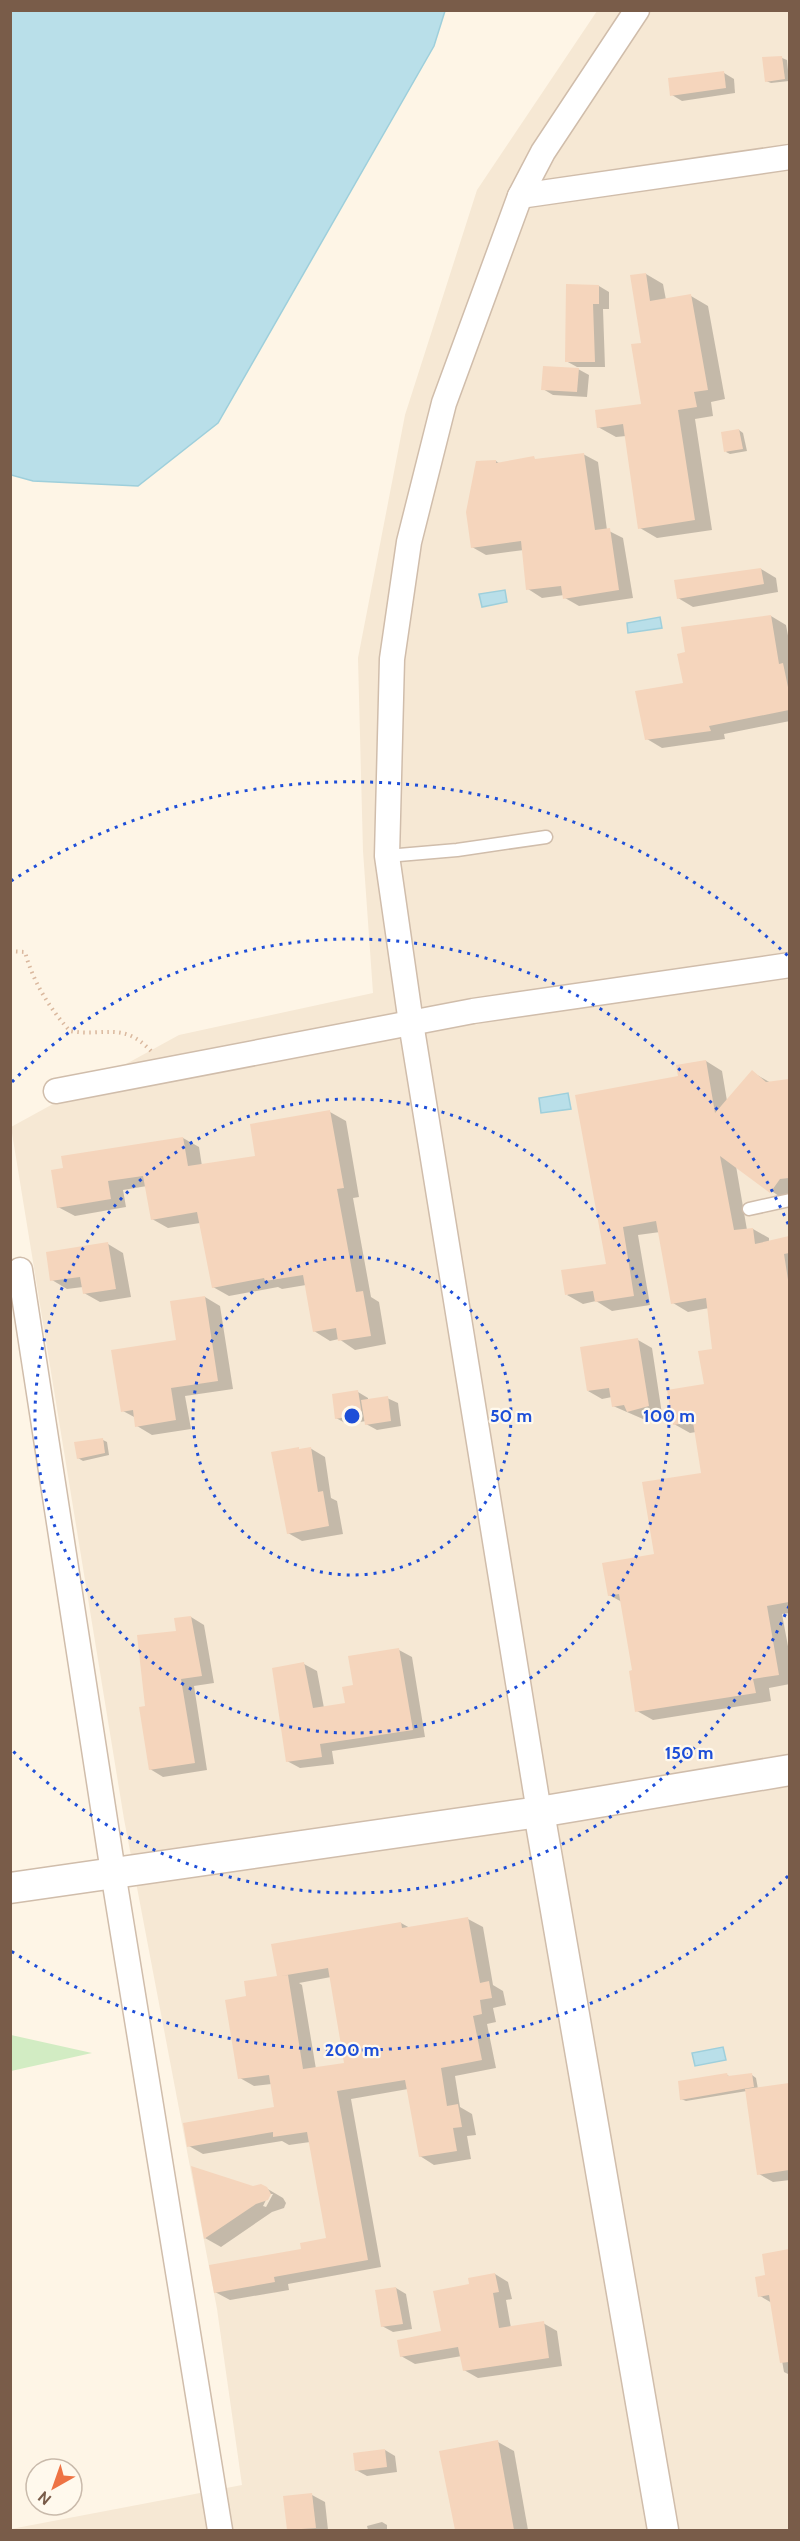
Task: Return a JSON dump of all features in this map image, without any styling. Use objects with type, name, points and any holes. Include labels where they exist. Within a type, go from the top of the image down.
[{"type":"street","points":[[637,10],[543,152],[520,196],[444,403],[409,542],[392,659],[387,856],[411,1023],[539,1812],[663,2530]]},
{"type":"street","points":[[520,196],[789,157]]},
{"type":"street","points":[[56,1091],[473,1011],[789,966]]},
{"type":"street","points":[[20,1270],[113,1872],[220,2530]]},
{"type":"street","points":[[10,1888],[539,1812],[789,1770]]},
{"type":"lane","points":[[387,856],[457,850],[546,837]]},
{"type":"lane","points":[[749,1209],[789,1200]]},
{"type":"path","points":[[10,951],[25,952],[30,970],[50,1005],[70,1031],[88,1034],[117,1030],[142,1042],[168,1069]]},
{"type":"shaded area","points":[[597,11],[789,11],[789,2530],[11,2530],[242,2485],[217,2309],[124,1819],[11,1127],[179,1035],[373,993],[363,851],[358,658],[405,415],[477,190]]},
{"type":"green space","points":[[11,2035],[92,2053],[11,2071]]},
{"type":"water","points":[[11,10],[445,11],[434,46],[218,423],[138,486],[33,481],[11,475]]},
{"type":"water","points":[[505,590],[507,602],[482,607],[479,594]]},
{"type":"water","points":[[660,617],[662,628],[628,633],[627,623]]},
{"type":"water","points":[[568,1093],[571,1109],[541,1113],[539,1098]]},
{"type":"water","points":[[723,2047],[726,2060],[695,2066],[692,2053]]},
{"type":"building","points":[[782,56],[785,79],[765,82],[762,57]]},
{"type":"building","points":[[724,71],[726,88],[670,96],[668,78]]},
{"type":"building","points":[[646,273],[650,301],[691,294],[708,390],[694,392],[697,407],[678,410],[695,520],[638,529],[623,424],[597,428],[595,410],[641,404],[631,344],[641,343],[630,275]]},
{"type":"building","points":[[566,284],[599,285],[599,304],[593,304],[595,362],[565,362]]},
{"type":"building","points":[[543,366],[579,368],[577,392],[541,390]]},
{"type":"building","points":[[739,429],[743,449],[724,452],[721,432]]},
{"type":"building","points":[[584,453],[595,530],[610,528],[619,590],[563,599],[561,586],[526,590],[521,541],[471,548],[466,512],[476,461],[496,460],[496,463],[534,456],[535,459]]},
{"type":"building","points":[[761,568],[764,584],[677,599],[674,580]]},
{"type":"building","points":[[771,615],[779,664],[783,663],[789,692],[789,710],[709,726],[711,731],[645,740],[635,691],[683,683],[677,654],[685,652],[681,627]]},
{"type":"building","points":[[706,1060],[715,1113],[752,1070],[766,1082],[789,1079],[789,1178],[780,1179],[770,1193],[720,1156],[734,1230],[753,1228],[755,1244],[789,1236],[789,1253],[784,1254],[789,1286],[789,1602],[767,1606],[779,1675],[753,1679],[756,1693],[635,1712],[629,1671],[632,1670],[619,1594],[608,1596],[602,1563],[654,1554],[642,1482],[701,1473],[693,1422],[673,1425],[667,1390],[704,1384],[698,1351],[712,1349],[706,1298],[671,1304],[656,1221],[623,1227],[634,1296],[595,1302],[593,1291],[565,1295],[561,1270],[606,1264],[575,1095],[678,1076],[676,1065]]},
{"type":"building","points":[[330,1110],[344,1188],[337,1189],[356,1292],[363,1291],[371,1336],[338,1341],[336,1328],[313,1332],[303,1275],[265,1281],[264,1278],[212,1288],[197,1212],[151,1220],[143,1176],[108,1181],[111,1199],[57,1208],[51,1170],[63,1168],[61,1156],[183,1137],[188,1166],[255,1156],[250,1124]]},
{"type":"building","points":[[108,1242],[116,1289],[83,1294],[80,1277],[50,1281],[46,1252]]},
{"type":"building","points":[[205,1296],[218,1381],[171,1388],[176,1420],[135,1427],[133,1410],[121,1412],[111,1350],[176,1340],[170,1301]]},
{"type":"building","points":[[638,1338],[649,1406],[627,1412],[624,1405],[612,1407],[609,1388],[587,1391],[580,1347]]},
{"type":"building","points":[[358,1390],[362,1415],[335,1419],[332,1394]]},
{"type":"building","points":[[388,1396],[391,1421],[365,1425],[361,1400]]},
{"type":"building","points":[[103,1438],[105,1453],[77,1459],[74,1442]]},
{"type":"building","points":[[299,1447],[299,1449],[311,1447],[318,1492],[323,1491],[329,1526],[287,1534],[271,1452]]},
{"type":"building","points":[[191,1616],[202,1676],[181,1679],[195,1763],[149,1770],[139,1707],[145,1706],[137,1635],[176,1631],[174,1618]]},
{"type":"building","points":[[399,1648],[413,1730],[320,1744],[322,1757],[286,1762],[272,1668],[304,1662],[313,1708],[345,1703],[342,1687],[353,1685],[348,1656]]},
{"type":"building","points":[[468,1917],[480,1983],[489,1981],[492,1998],[480,2000],[482,2014],[473,2016],[482,2060],[441,2068],[447,2106],[458,2104],[462,2127],[453,2128],[457,2151],[419,2157],[405,2080],[337,2091],[368,2260],[274,2277],[275,2282],[214,2293],[209,2265],[301,2249],[300,2243],[326,2238],[307,2132],[273,2137],[273,2132],[187,2147],[183,2123],[274,2107],[269,2075],[238,2079],[225,2000],[246,1996],[244,1981],[277,1976],[271,1944],[401,1922],[402,1928]],"holes":[[[328,1968],[344,2063],[303,2069],[288,1975],[281,1976]]]},
{"type":"building","points":[[727,2073],[728,2076],[752,2073],[754,2087],[680,2100],[678,2081]]},
{"type":"building","points":[[789,2083],[789,2170],[757,2175],[745,2089]]},
{"type":"building","points":[[191,2166],[253,2186],[261,2184],[267,2187],[271,2194],[268,2200],[256,2204],[204,2239]]},
{"type":"building","points":[[789,2249],[789,2362],[780,2363],[769,2295],[758,2297],[755,2277],[765,2275],[762,2254]]},
{"type":"building","points":[[495,2273],[499,2292],[493,2293],[499,2328],[544,2321],[549,2358],[463,2371],[458,2347],[400,2357],[397,2340],[441,2331],[433,2291],[469,2284],[468,2278]]},
{"type":"building","points":[[396,2287],[403,2324],[381,2327],[375,2290]]},
{"type":"building","points":[[498,2440],[514,2530],[455,2530],[439,2451]]},
{"type":"building","points":[[385,2449],[387,2467],[355,2471],[353,2453]]},
{"type":"building","points":[[312,2493],[316,2528],[287,2530],[283,2496]]}]
